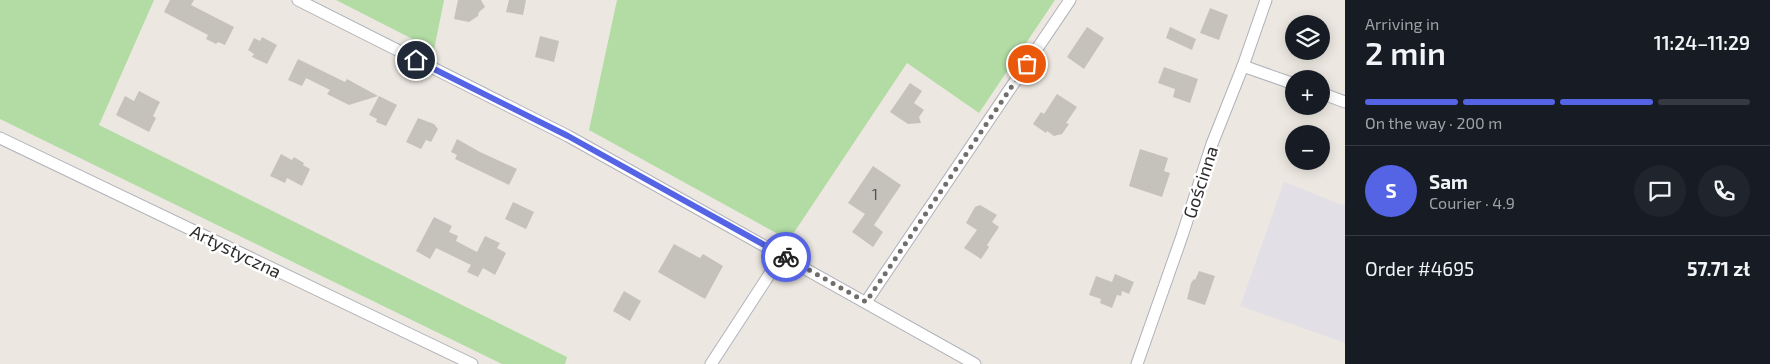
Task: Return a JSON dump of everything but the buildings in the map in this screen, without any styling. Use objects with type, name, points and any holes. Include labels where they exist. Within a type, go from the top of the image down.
[{"type":"street","points":[[298,0],[568,136],[975,364]]},
{"type":"street","points":[[866,302],[1070,0]]},
{"type":"street","name":"Gościnna","points":[[1137,364],[1212,144],[1244,66],[1266,0]]},
{"type":"street","points":[[1244,66],[1285,81]]},
{"type":"street","points":[[1330,96],[1345,102]]},
{"type":"street","name":"Artystyczna","points":[[0,138],[472,364]]},
{"type":"street","points":[[711,364],[782,255]]},
{"type":"shaded area","points":[[1284,182],[1345,206],[1345,343],[1240,306]]},
{"type":"green space","points":[[0,0],[154,0],[99,125],[567,357],[565,364],[502,364],[0,119]]},
{"type":"green space","points":[[336,0],[444,0],[434,50]]},
{"type":"green space","points":[[617,0],[1055,0],[979,113],[907,63],[789,240],[589,130]]},
{"type":"way so far","points":[[786,257],[866,302],[1027,64]]},
{"type":"route","points":[[416,60],[568,136],[786,257]]}]
